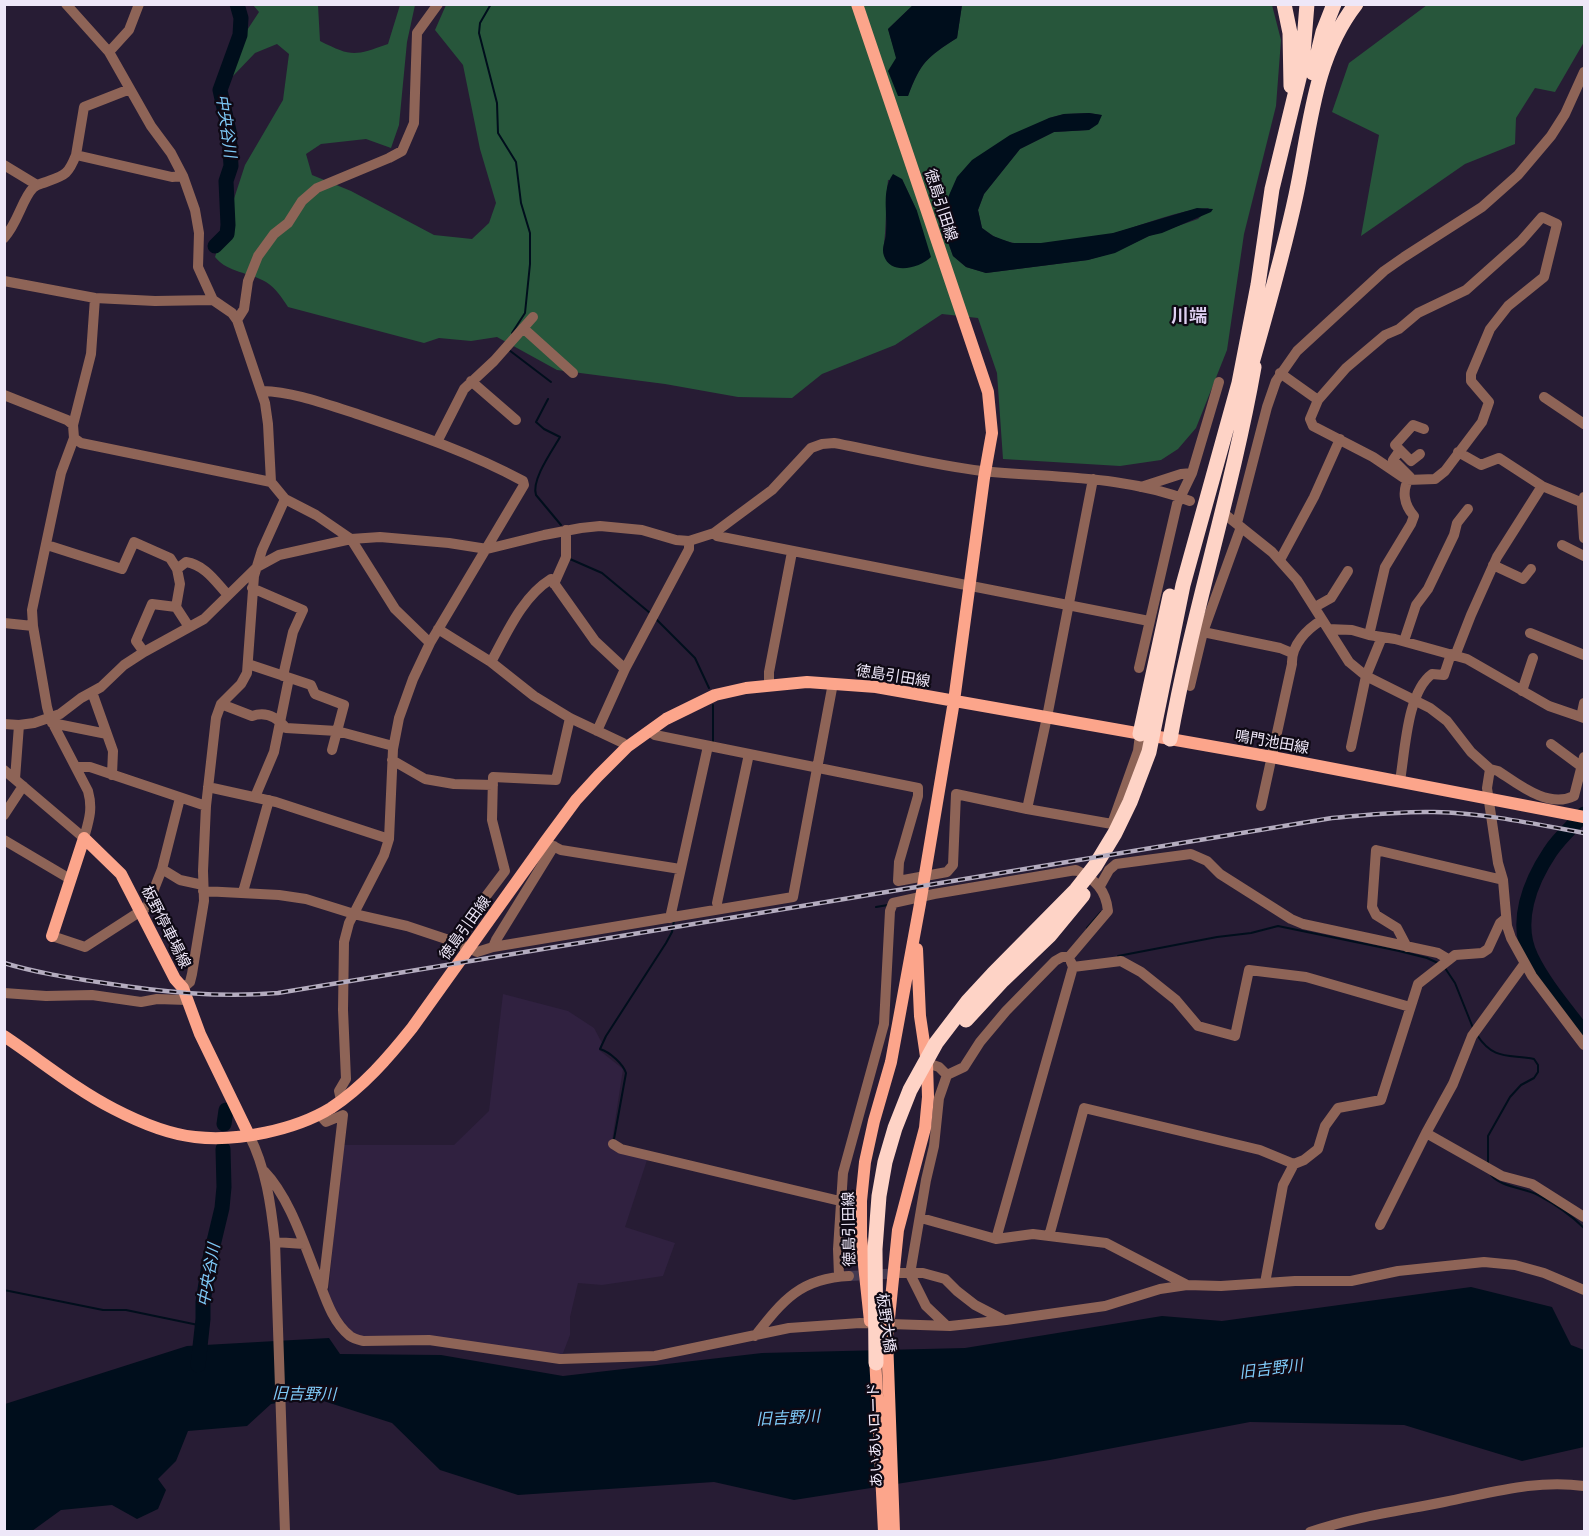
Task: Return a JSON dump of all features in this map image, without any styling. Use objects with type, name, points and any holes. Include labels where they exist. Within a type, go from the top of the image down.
[{"type":"highway","points":[[1284,4],[1290,33],[1292,62],[1291,110]]},
{"type":"highway","points":[[1170,739],[1238,449],[1272,189],[1302,66],[1307,4]]},
{"type":"highway","points":[[1140,734],[1173,585],[1252,341],[1296,194],[1311,109],[1315,68],[1323,32],[1334,4]]},
{"type":"highway","points":[[1311,109],[1326,61],[1347,16],[1356,4]]},
{"type":"highway","points":[[876,1363],[879,1287],[877,1225],[883,1173],[895,1128],[934,1053],[993,974],[1079,892],[1115,833],[1130,802],[1149,752],[1186,586],[1252,341]]},
{"type":"highway","points":[[879,1287],[887,1338]]},
{"type":"main road","name":"徳島引田線","points":[[857,4],[988,392],[992,433],[968,587],[954,701],[917,924],[891,1062],[865,1162],[861,1201],[879,1287]]},
{"type":"main road","name":"徳島引田線","points":[[4,1035],[90,1094],[134,1119],[166,1131],[195,1137],[217,1138],[274,1131],[319,1114],[366,1080],[389,1057],[549,844],[576,800],[627,747],[666,719],[715,695],[769,685],[807,682],[876,687],[954,701]]},
{"type":"main road","name":"鳴門池田線","points":[[954,701],[1272,757],[1584,817]]},
{"type":"main road","points":[[52,936],[84,838]]},
{"type":"main road","name":"板野停車場線","points":[[84,838],[121,873],[175,979],[185,994],[200,1034],[249,1135]]},
{"type":"main road","name":"徳島引田線","points":[[879,1287],[898,1230],[925,1128],[934,1053],[920,1016],[917,924]]},
{"type":"main road","name":"あいあいロード","points":[[887,1338],[894,1532]]},
{"type":"main road","name":"あいあいロード","points":[[876,1363],[884,1532]]},
{"type":"street","points":[[66,4],[109,52],[151,126],[171,153],[183,176],[195,210],[199,233],[198,267],[213,300],[232,313],[237,320],[262,391],[268,423],[271,482],[285,499],[316,515],[351,539],[395,609],[430,643]]},
{"type":"street","points":[[109,52],[129,30],[140,4]]},
{"type":"street","points":[[237,320],[244,309],[248,281],[258,256],[274,234],[288,223],[302,201],[317,188],[402,151],[414,123],[417,33],[438,4]]},
{"type":"street","points":[[1190,686],[1203,632],[1239,525],[1267,407],[1280,373],[1297,351],[1384,271],[1482,207],[1518,175],[1551,136],[1565,114],[1584,72]]},
{"type":"street","points":[[4,238],[15,226],[31,190],[37,185],[64,176],[70,169],[76,155],[84,106],[130,89]]},
{"type":"street","points":[[76,155],[172,177],[183,176]]},
{"type":"street","points":[[4,165],[37,185]]},
{"type":"street","points":[[1542,217],[1557,224],[1544,277],[1508,306],[1490,329],[1471,381],[1489,402],[1482,422],[1445,471],[1435,478],[1407,480],[1373,457],[1340,439],[1313,426],[1310,419],[1318,400],[1346,368],[1385,335],[1399,329],[1418,313],[1466,290],[1521,241],[1542,217]]},
{"type":"street","points":[[4,280],[95,298],[155,302],[213,300]]},
{"type":"street","points":[[4,770],[84,838],[92,811],[91,802],[76,767],[51,721],[32,610],[61,473],[74,438],[73,425],[91,354],[95,298]]},
{"type":"street","points":[[437,442],[464,389],[508,347],[533,317]]},
{"type":"street","points":[[524,328],[573,373]]},
{"type":"street","points":[[1280,373],[1318,400]]},
{"type":"street","points":[[471,381],[516,420]]},
{"type":"street","points":[[1139,668],[1149,621],[1219,382]]},
{"type":"street","points":[[262,391],[279,392],[326,404],[437,442],[469,454],[523,481],[524,485],[430,643],[409,689],[399,718],[393,746],[388,839],[384,855],[354,914],[344,942],[343,1010],[346,1079],[339,1091],[340,1100]]},
{"type":"street","points":[[4,395],[67,420],[73,425]]},
{"type":"street","points":[[1544,397],[1584,424]]},
{"type":"street","points":[[1420,454],[1411,461],[1395,445],[1413,425],[1424,429]]},
{"type":"street","points":[[74,438],[81,443],[271,482]]},
{"type":"street","points":[[1280,560],[1314,497],[1340,439]]},
{"type":"street","points":[[51,721],[101,687],[124,665],[204,619],[257,567],[279,555],[351,539],[380,537],[486,549],[581,528],[616,527],[642,530],[676,540],[689,541],[714,533],[772,490],[811,448],[822,444],[834,443],[919,461],[985,471],[1093,479],[1141,487],[1185,499]]},
{"type":"street","points":[[1369,635],[1385,567],[1414,516],[1406,508],[1404,496],[1407,480],[1410,477],[1394,460],[1400,450]]},
{"type":"street","points":[[1458,452],[1481,465],[1499,458],[1542,486],[1584,500],[1582,507],[1584,538]]},
{"type":"street","points":[[1141,487],[1180,474],[1192,473]]},
{"type":"street","points":[[1027,809],[1093,479]]},
{"type":"street","points":[[1400,782],[1414,700],[1427,678],[1432,674],[1444,675],[1493,565],[1514,527],[1542,486]]},
{"type":"street","points":[[4,993],[46,996],[92,995],[141,1002],[185,994],[192,974],[204,901],[206,806],[216,718],[221,704],[241,684],[247,673],[252,588],[262,550],[285,499]]},
{"type":"street","points":[[1404,641],[1416,605],[1428,589],[1454,536],[1457,523],[1468,509]]},
{"type":"street","points":[[1227,516],[1280,560],[1302,587],[1349,662],[1366,676],[1430,708],[1446,721],[1471,752],[1490,769],[1498,771],[1537,795],[1565,800],[1574,796],[1583,762],[1551,744]]},
{"type":"street","points":[[555,584],[566,557],[566,530]]},
{"type":"street","points":[[714,533],[717,536],[792,552],[1149,621]]},
{"type":"street","points":[[597,731],[625,669],[689,549],[689,541]]},
{"type":"street","points":[[47,545],[122,569],[134,542],[170,558],[177,569],[180,584],[176,607],[189,627]]},
{"type":"street","points":[[1562,545],[1584,556]]},
{"type":"street","points":[[769,685],[769,672],[792,552]]},
{"type":"street","points":[[177,569],[186,562],[195,564],[203,569],[228,595]]},
{"type":"street","points":[[1493,565],[1523,579],[1530,570]]},
{"type":"street","points":[[1315,608],[1331,597],[1348,571]]},
{"type":"street","points":[[490,662],[519,613],[542,585],[551,579],[595,641],[625,669]]},
{"type":"street","points":[[252,588],[303,610],[293,632],[274,752],[255,797]]},
{"type":"street","points":[[144,652],[136,641],[152,604],[176,607]]},
{"type":"street","points":[[4,623],[33,626]]},
{"type":"street","points":[[1261,806],[1292,664],[1292,652],[1312,626],[1325,624],[1404,641],[1467,659],[1560,711],[1583,718],[1584,703]]},
{"type":"street","points":[[438,629],[490,662],[534,696],[570,718],[627,747]]},
{"type":"street","points":[[1203,632],[1292,652]]},
{"type":"street","points":[[1530,633],[1584,655]]},
{"type":"street","points":[[1351,747],[1366,676],[1382,637]]},
{"type":"street","points":[[1522,691],[1533,657]]},
{"type":"street","points":[[248,664],[311,685],[315,694],[344,705],[332,750]]},
{"type":"street","points":[[162,869],[180,880],[203,888],[306,899],[354,914],[407,926],[477,952],[493,947],[793,897],[833,683]]},
{"type":"street","points":[[92,692],[113,751],[112,775]]},
{"type":"street","points":[[221,704],[252,716],[262,713],[280,720],[286,728],[337,731],[393,746]]},
{"type":"street","points":[[455,942],[465,924],[505,872],[492,820],[493,777],[556,780],[570,718]]},
{"type":"street","points":[[4,724],[19,725],[51,721],[107,734]]},
{"type":"street","points":[[4,815],[19,782],[19,725]]},
{"type":"street","points":[[649,731],[655,735],[918,788],[918,796],[899,862],[898,881],[947,872],[953,865],[956,794],[1112,824],[1138,751],[1140,734]]},
{"type":"street","points":[[674,917],[680,869],[708,746]]},
{"type":"street","points":[[717,903],[749,754]]},
{"type":"street","points":[[392,760],[425,779],[454,784],[493,785]]},
{"type":"street","points":[[76,767],[90,767],[206,806]]},
{"type":"street","points":[[1490,769],[1487,780],[1489,799],[1498,863],[1503,880],[1506,918],[1511,938],[1532,976],[1584,1045]]},
{"type":"street","points":[[208,787],[269,801],[388,839]]},
{"type":"street","points":[[52,936],[85,947],[147,908],[162,869],[180,798]]},
{"type":"street","points":[[243,892],[269,801]]},
{"type":"street","points":[[4,840],[70,879]]},
{"type":"street","points":[[493,947],[549,844],[561,850],[680,869]]},
{"type":"street","points":[[1407,947],[1397,928],[1376,915],[1372,907],[1376,850],[1503,880]]},
{"type":"street","points":[[1100,886],[1109,870],[1116,864],[1191,854],[1207,861],[1220,874],[1303,924],[1438,953],[1443,963]]},
{"type":"street","points":[[755,1336],[776,1309],[800,1289],[811,1282],[844,1276],[838,1249],[843,1173],[884,1024],[890,911],[893,903],[1076,870],[1100,886],[1107,898],[1108,911],[1071,962],[996,1239]]},
{"type":"street","points":[[1266,1283],[1283,1185],[1294,1164],[1304,1160],[1318,1149],[1325,1126],[1338,1108],[1382,1100],[1418,984],[1443,963],[1462,953],[1482,953],[1488,949],[1495,931],[1506,918]]},
{"type":"street","points":[[947,1326],[926,1306],[905,1274],[921,1218],[926,1180],[934,1146],[939,1098],[947,1075],[964,1067],[993,1026],[1055,961],[1062,957],[1071,962],[1121,961],[1141,972],[1176,1000],[1198,1026],[1235,1036],[1249,970],[1306,977],[1410,1007]]},
{"type":"street","points":[[1380,1225],[1453,1084],[1472,1036],[1525,963]]},
{"type":"street","points":[[934,1053],[939,1067],[947,1075]]},
{"type":"street","points":[[876,1059],[891,1062]]},
{"type":"street","points":[[1049,1236],[1084,1108],[1260,1150],[1294,1164]]},
{"type":"street","points":[[319,1114],[326,1122],[343,1115],[323,1290]]},
{"type":"street","points":[[1426,1133],[1502,1176],[1532,1184],[1584,1217]]},
{"type":"street","points":[[249,1135],[264,1171],[275,1242],[285,1532]]},
{"type":"street","points":[[613,1144],[621,1149],[840,1201]]},
{"type":"street","points":[[264,1171],[275,1183],[304,1244],[326,1301],[340,1325],[351,1337],[363,1341],[429,1340],[560,1359],[655,1356],[789,1328],[860,1323],[947,1326],[1006,1320],[1105,1306],[1160,1289],[1187,1285],[1221,1286],[1351,1281],[1398,1271],[1484,1262],[1515,1265],[1554,1277],[1582,1290]]},
{"type":"street","points":[[921,1218],[996,1239],[1033,1234],[1106,1243],[1187,1285]]},
{"type":"street","points":[[275,1242],[304,1244]]},
{"type":"street","points":[[905,1274],[923,1273],[945,1279],[975,1305],[1006,1320]]},
{"type":"street","points":[[1310,1532],[1354,1519],[1511,1487],[1552,1483],[1584,1486]]},
{"type":"shaded area","points":[[503,994],[568,1011],[594,1028],[602,1043],[599,1050],[623,1069],[611,1147],[647,1160],[625,1227],[675,1243],[663,1276],[602,1285],[578,1283],[570,1317],[570,1335],[563,1353],[559,1356],[364,1338],[353,1334],[328,1297],[342,1145],[454,1145],[489,1111]]},
{"type":"green space","points":[[253,5],[318,5],[320,41],[339,50],[360,53],[388,44],[400,5],[415,5],[407,42],[399,125],[391,148],[366,139],[321,144],[306,154],[312,175],[351,191],[434,235],[472,239],[489,223],[496,203],[480,149],[463,65],[435,30],[446,5],[913,5],[888,29],[908,96],[921,68],[931,56],[957,38],[962,5],[1272,5],[1281,40],[1276,106],[1244,234],[1227,350],[1196,428],[1178,449],[1161,460],[1120,466],[1003,459],[997,373],[978,318],[942,314],[895,345],[822,374],[792,398],[738,397],[665,384],[557,370],[497,337],[471,341],[439,338],[424,343],[288,307],[270,284],[232,269],[215,257],[245,165],[283,100],[289,54],[277,44],[255,53],[233,76],[223,67],[259,12]],"holes":[[[1064,114],[1101,115],[1089,130],[1054,132],[1020,149],[984,194],[978,210],[982,228],[1006,241],[1020,244],[1048,243],[1115,233],[1173,214],[1209,208],[1198,219],[1149,236],[1115,252],[1088,260],[986,273],[966,267],[953,256],[943,228],[1049,118]],[[902,179],[917,211],[883,251],[888,180]]]},
{"type":"green space","points":[[1427,5],[1584,5],[1584,42],[1555,92],[1535,88],[1516,118],[1515,144],[1465,164],[1361,236],[1379,135],[1332,112],[1349,63]]},
{"type":"water","points":[[913,5],[962,5],[957,38],[931,56],[921,68],[908,96],[898,96],[888,71],[896,58],[888,29]]},
{"type":"water","points":[[1064,114],[1102,115],[1098,124],[1089,130],[1054,132],[1020,149],[984,194],[978,210],[982,228],[993,236],[1012,243],[1041,243],[1113,233],[1197,208],[1213,209],[1211,212],[1162,233],[1149,236],[1115,253],[1088,260],[986,273],[966,267],[953,256],[943,228],[946,202],[957,177],[972,160],[1010,135],[1049,118]]},
{"type":"water","points":[[893,174],[902,179],[917,211],[931,257],[913,267],[893,266],[883,253],[886,236],[886,195]]},
{"type":"water","name":"旧吉野川","points":[[1471,1287],[1552,1307],[1571,1345],[1584,1350],[1584,1447],[1522,1461],[1404,1425],[1250,1422],[1050,1460],[794,1500],[714,1482],[518,1495],[440,1470],[392,1423],[311,1397],[271,1404],[247,1426],[188,1431],[176,1461],[158,1479],[166,1490],[158,1509],[137,1519],[112,1505],[61,1510],[32,1531],[5,1532],[5,1404],[187,1346],[329,1338],[340,1354],[441,1355],[563,1376],[762,1353],[965,1348],[1162,1316],[1222,1321]]},
{"type":"waterway","name":"中央谷川","points":[[215,246],[227,234],[228,225],[226,181],[231,166],[229,131],[220,90],[240,35],[241,18],[237,4]]},
{"type":"waterway","points":[[491,4],[480,23],[479,33],[497,103],[498,133],[516,162],[521,203],[530,233],[530,264],[525,313],[512,333]]},
{"type":"waterway","points":[[509,350],[551,382]]},
{"type":"waterway","points":[[548,399],[536,422],[560,437],[543,466],[535,489],[536,495],[561,525]]},
{"type":"waterway","points":[[570,559],[602,573],[650,613]]},
{"type":"waterway","points":[[656,619],[695,658],[709,688]]},
{"type":"waterway","points":[[713,705],[713,743]]},
{"type":"waterway","points":[[1584,814],[1562,837],[1543,864],[1531,889],[1524,916],[1526,944],[1536,967],[1584,1033]]},
{"type":"waterway","points":[[876,907],[888,905]]},
{"type":"waterway","points":[[1087,928],[1101,912]]},
{"type":"waterway","points":[[614,1139],[626,1073],[616,1059],[600,1049],[666,943],[672,932],[674,921]]},
{"type":"waterway","points":[[1118,956],[1217,937],[1251,933],[1278,926],[1399,951],[1438,963]]},
{"type":"waterway","points":[[1445,968],[1455,983],[1473,1028]]},
{"type":"waterway","points":[[1477,1035],[1496,1053],[1534,1059],[1538,1065],[1538,1072],[1534,1078],[1521,1085],[1510,1097],[1488,1136],[1488,1164]]},
{"type":"waterway","name":"中央谷川","points":[[224,1124],[226,1110]]},
{"type":"waterway","name":"中央谷川","points":[[198,1365],[203,1302],[210,1258],[222,1208],[223,1149]]},
{"type":"waterway","points":[[1491,1175],[1506,1185],[1544,1198],[1584,1228]]},
{"type":"waterway","points":[[4,1290],[103,1310],[126,1310],[203,1326]]},
{"type":"tunnel","points":[[849,1276],[900,1273]]},
{"type":"railway","points":[[4,963],[67,977],[169,991],[234,995],[278,993],[1332,818],[1408,812],[1472,814],[1584,833]]},
{"type":"district","name":"川端","points":[[1189,316]]}]
